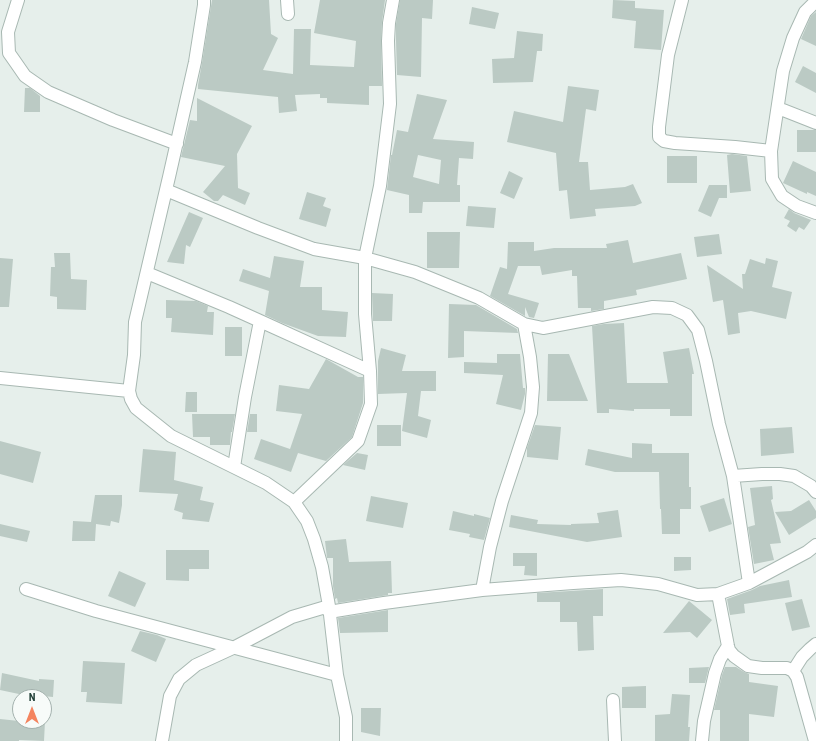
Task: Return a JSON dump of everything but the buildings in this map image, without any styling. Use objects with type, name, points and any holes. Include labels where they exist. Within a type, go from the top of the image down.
[{"type":"street","points":[[18,0],[8,32],[9,53],[25,76],[48,92],[113,120],[177,144]]},
{"type":"street","points":[[204,0],[195,62],[136,322],[134,355],[129,390],[131,399],[136,408],[171,436],[266,484],[294,502],[307,521],[322,567],[337,675],[346,717],[346,741]]},
{"type":"street","points":[[287,0],[288,14]]},
{"type":"street","points":[[294,502],[358,441],[371,404],[370,371],[364,314],[366,258],[380,186],[389,112],[390,78],[388,41],[393,0]]},
{"type":"street","points":[[682,0],[668,55],[659,137],[664,141],[675,143],[771,151]]},
{"type":"street","points":[[816,1],[805,12],[793,38],[783,71],[771,151],[772,179],[782,196],[797,206],[816,213]]},
{"type":"street","points":[[778,108],[816,123]]},
{"type":"street","points":[[166,190],[258,228],[314,249],[366,258],[416,272],[478,298],[524,324],[543,328],[653,307],[672,308],[687,315],[698,330],[719,424],[733,476],[749,583]]},
{"type":"street","points":[[147,273],[229,306],[370,371]]},
{"type":"street","points":[[234,467],[245,397],[260,321]]},
{"type":"street","points":[[482,590],[490,547],[502,502],[532,414],[533,387],[530,356],[524,324]]},
{"type":"street","points":[[0,378],[129,390]]},
{"type":"street","points":[[733,476],[762,474],[794,476],[811,486],[816,492]]},
{"type":"street","points":[[162,741],[170,696],[179,679],[196,665],[233,648],[292,617],[329,609],[482,590],[621,580],[658,584],[697,595],[718,594],[749,583],[807,552],[816,545]]},
{"type":"street","points":[[26,589],[96,611],[337,675]]},
{"type":"street","points":[[718,594],[728,646],[734,656],[748,666],[762,668],[787,668],[793,671],[797,677],[814,741]]},
{"type":"street","points":[[793,671],[802,657],[816,644]]},
{"type":"street","points":[[702,741],[704,721],[715,673],[720,659],[728,646]]},
{"type":"street","points":[[613,700],[615,741]]}]
